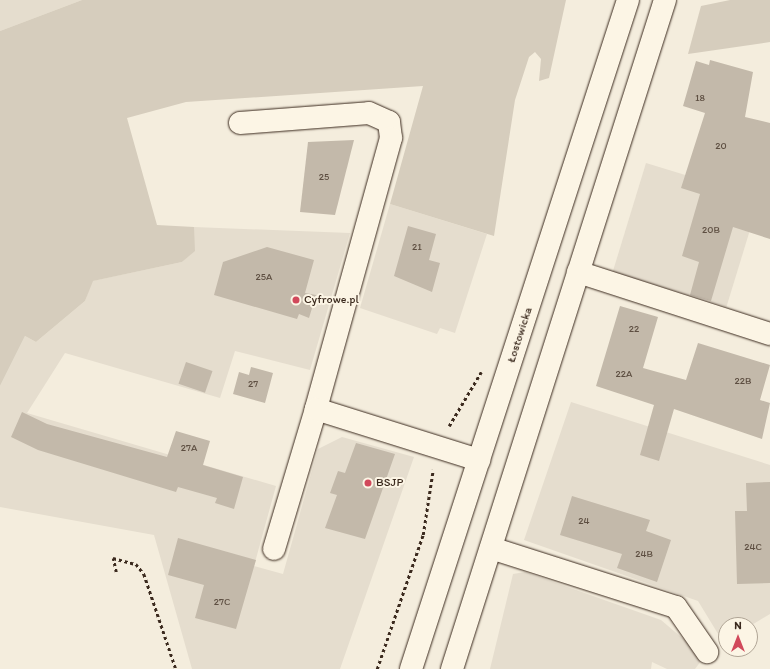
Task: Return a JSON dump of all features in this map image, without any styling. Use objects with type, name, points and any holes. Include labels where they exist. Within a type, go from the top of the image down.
[{"type":"main road","name":"Łostowicka","points":[[411,669],[628,0]]},
{"type":"main road","points":[[452,669],[665,0]]},
{"type":"main road","points":[[240,123],[369,113],[389,122],[391,138],[316,409],[274,549]]},
{"type":"main road","points":[[578,272],[770,334]]},
{"type":"main road","points":[[316,409],[479,460]]},
{"type":"main road","points":[[491,548],[676,607],[707,652]]},
{"type":"path","points":[[377,669],[423,535],[434,465],[440,447],[445,433],[484,365]]},
{"type":"path","points":[[116,572],[113,558],[136,564],[144,574],[176,669]]},
{"type":"shaded area","points":[[0,0],[82,0],[0,31]]},
{"type":"shaded area","points":[[82,0],[566,0],[549,78],[539,81],[541,59],[535,52],[529,57],[515,100],[494,236],[390,204],[423,86],[186,102],[127,118],[157,225],[194,227],[195,251],[182,262],[93,281],[85,301],[36,342],[25,336],[0,386],[0,31]]},
{"type":"shaded area","points":[[730,0],[770,0],[770,42],[688,54],[701,6]]},
{"type":"shaded area","points":[[646,163],[760,198],[726,307],[613,272]]},
{"type":"shaded area","points":[[390,204],[487,234],[455,333],[440,328],[437,334],[360,308]]},
{"type":"shaded area","points":[[194,227],[350,233],[310,370],[235,351],[220,398],[65,353],[27,413],[276,486],[254,566],[283,574],[318,449],[342,437],[414,457],[340,669],[192,669],[154,535],[0,507],[0,386],[25,336],[36,342],[85,301],[92,281],[182,262],[194,251]]},
{"type":"shaded area","points":[[571,402],[770,465],[770,614],[758,621],[758,617],[718,617],[718,634],[698,601],[524,540]]},
{"type":"shaded area","points":[[525,572],[661,620],[688,643],[701,661],[695,669],[667,669],[652,662],[651,669],[490,669],[513,574]]},
{"type":"building","points":[[710,60],[753,72],[745,117],[770,123],[770,239],[733,227],[711,301],[690,295],[699,262],[682,256],[700,194],[681,188],[705,113],[683,106],[696,61],[709,65]]},
{"type":"building","points":[[354,140],[335,215],[300,212],[308,142]]},
{"type":"building","points":[[408,226],[436,234],[429,260],[440,263],[432,292],[394,276]]},
{"type":"building","points":[[267,247],[314,260],[305,293],[316,295],[309,318],[299,314],[297,319],[214,295],[223,262]]},
{"type":"building","points":[[620,306],[658,317],[643,368],[686,380],[698,343],[770,365],[760,400],[770,403],[762,439],[674,409],[659,461],[640,455],[654,405],[596,386]]},
{"type":"building","points":[[186,362],[212,371],[205,393],[179,384]]},
{"type":"building","points":[[251,367],[273,373],[265,403],[233,394],[239,372],[249,375]]},
{"type":"building","points":[[22,412],[47,424],[167,457],[176,431],[210,441],[203,465],[243,477],[234,509],[215,503],[217,498],[178,487],[176,492],[38,450],[11,437]]},
{"type":"building","points":[[356,443],[395,454],[365,539],[325,528],[337,495],[330,493],[338,471],[345,473]]},
{"type":"building","points":[[770,482],[770,583],[737,584],[735,511],[747,511],[746,483]]},
{"type":"building","points":[[572,496],[650,520],[646,531],[671,540],[657,582],[617,568],[622,554],[560,535]]},
{"type":"building","points":[[178,538],[256,560],[236,629],[195,618],[204,585],[168,575]]},
{"type":"place","name":"Cyfrowe.pl","points":[[296,300]]},
{"type":"place","name":"BSJP","points":[[368,483]]}]
